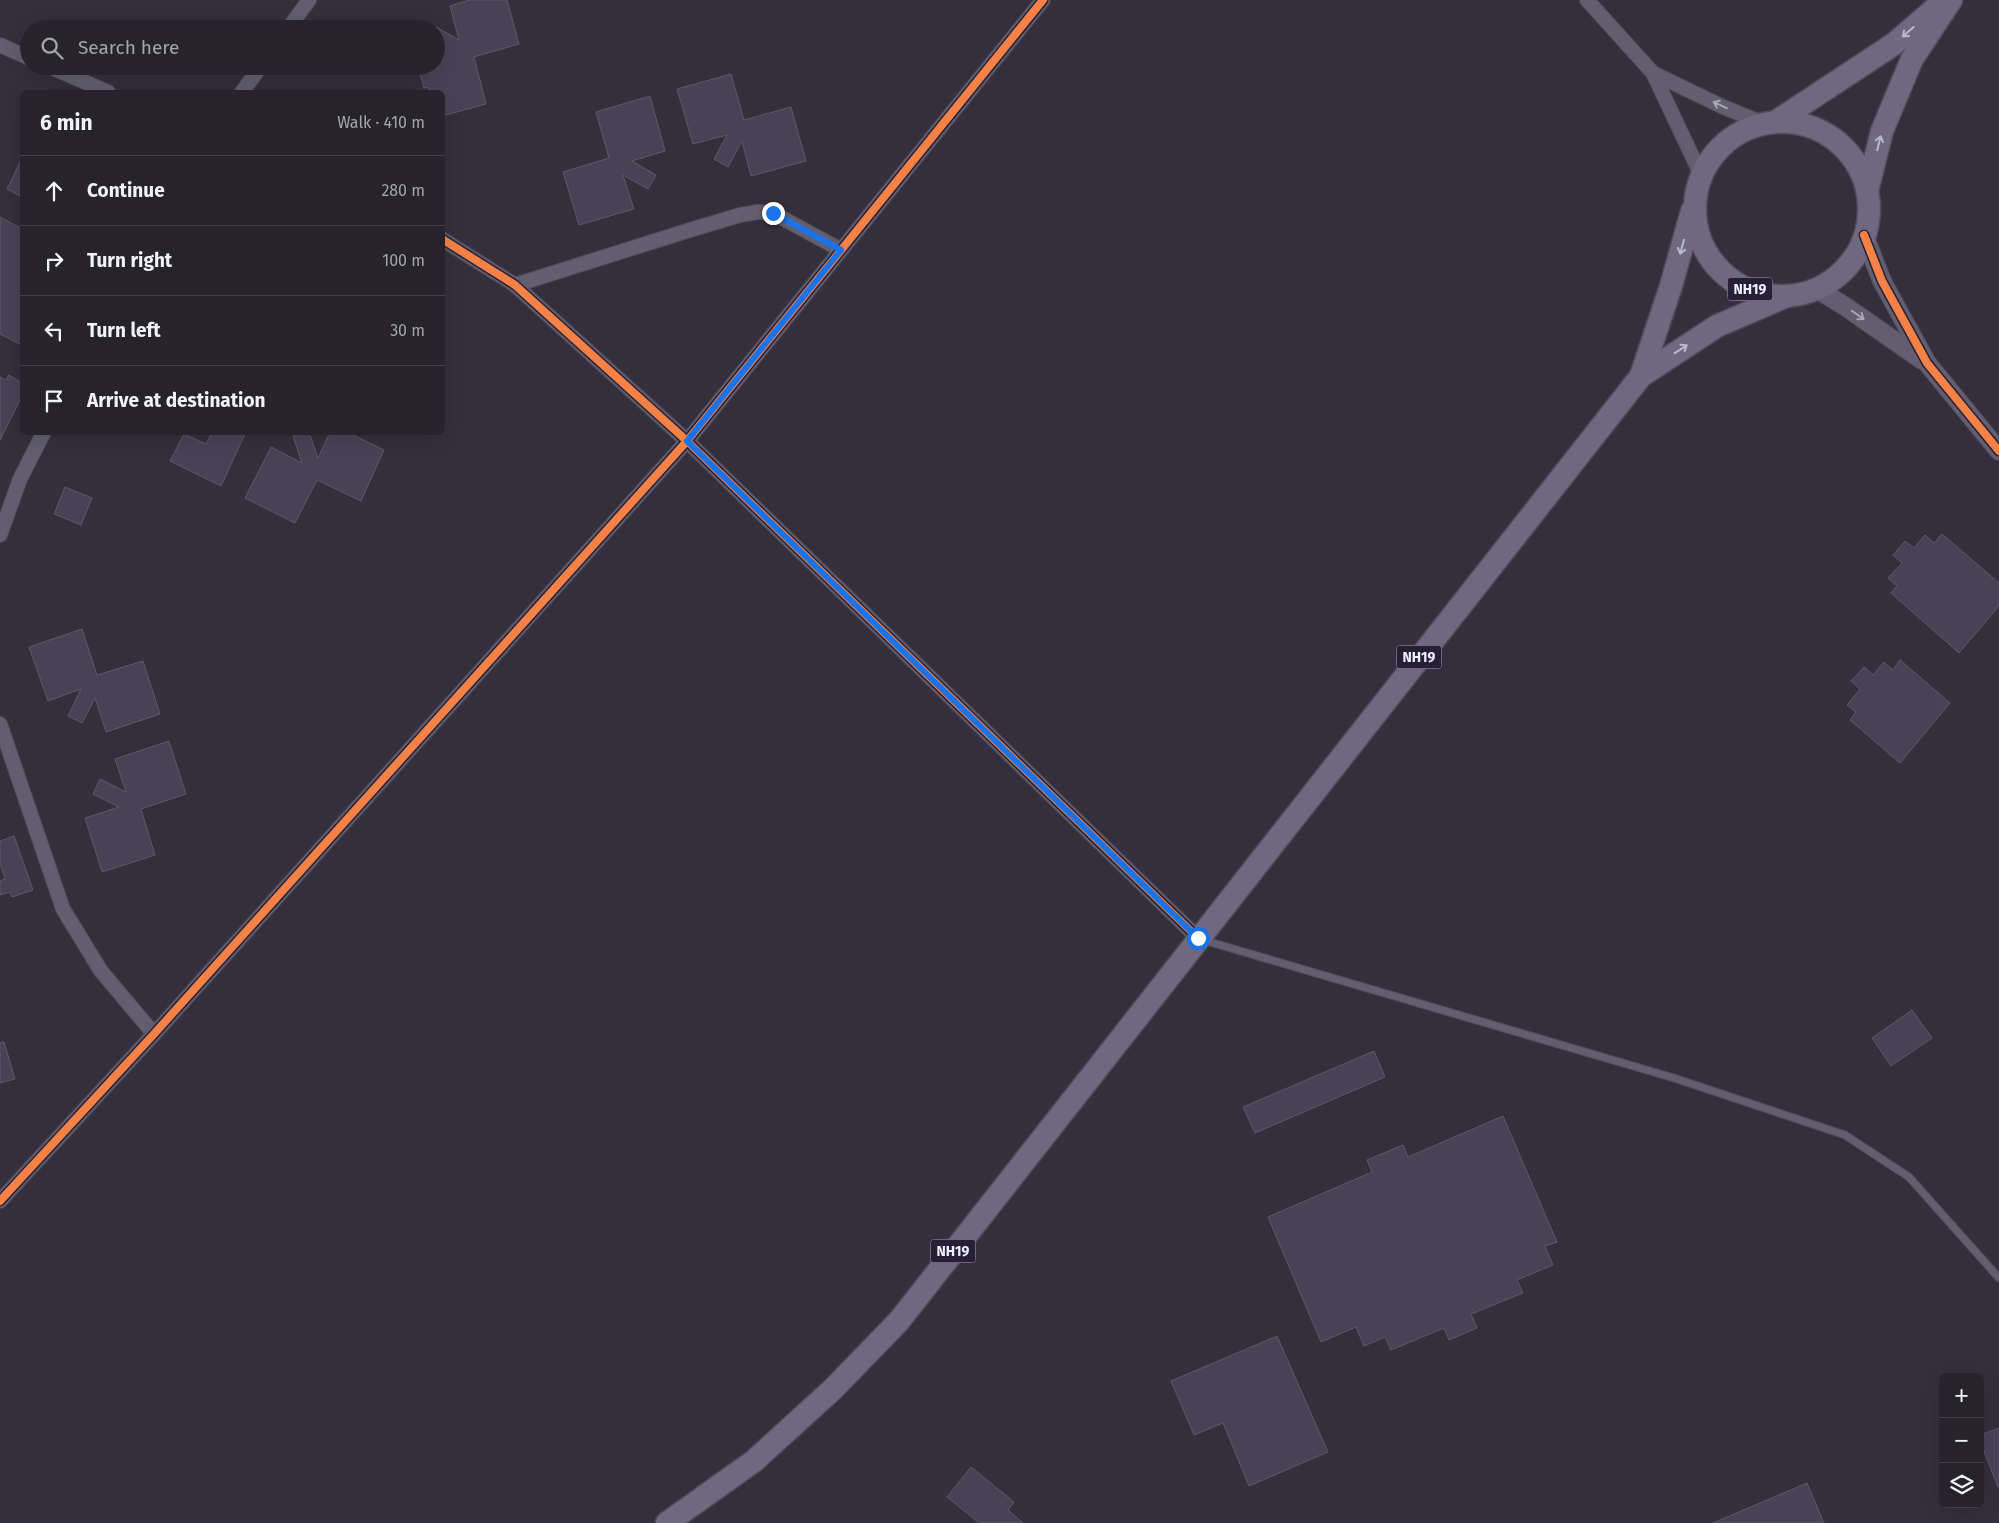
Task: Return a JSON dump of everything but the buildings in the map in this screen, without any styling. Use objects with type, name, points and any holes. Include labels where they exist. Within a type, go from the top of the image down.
[{"type":"highway","name":"NH19","points":[[1641,376],[1671,286],[1695,200],[1703,179],[1719,148],[1739,132],[1772,122],[1894,44],[1945,0]]},
{"type":"highway","name":"NH19","points":[[666,1523],[754,1461],[832,1390],[899,1321],[1641,376],[1717,326],[1787,296],[1817,289],[1843,272],[1860,248],[1869,220],[1867,190],[1882,131],[1912,58],[1951,0]]},
{"type":"highway","name":"NH19","points":[[1772,122],[1815,128],[1837,141],[1856,163],[1867,190]]},
{"type":"highway","name":"NH19","points":[[1695,200],[1697,229],[1709,256],[1729,278],[1756,292],[1787,296]]},
{"type":"street","points":[[295,20],[309,0]]},
{"type":"street","points":[[0,1201],[154,1034],[687,441],[1043,0]]},
{"type":"street","points":[[1587,0],[1653,73],[1703,179]]},
{"type":"street","points":[[0,45],[20,54]]},
{"type":"street","points":[[1653,73],[1720,106],[1772,122]]},
{"type":"street","points":[[69,75],[103,90]]},
{"type":"street","points":[[243,90],[254,75]]},
{"type":"street","points":[[515,285],[690,230],[740,215],[758,212],[773,213],[841,250]]},
{"type":"street","points":[[1864,235],[1882,281],[1927,364],[1999,452]]},
{"type":"street","points":[[445,241],[515,285],[687,441],[1198,938]]},
{"type":"street","points":[[1817,289],[1927,364]]},
{"type":"street","points":[[0,535],[20,479],[42,435]]},
{"type":"street","points":[[0,724],[63,908],[101,971],[154,1034]]},
{"type":"lane","points":[[1198,938],[1674,1078],[1845,1135],[1909,1177],[1999,1278]]},
{"type":"cycle path","points":[[0,1201],[154,1034],[687,441],[1043,0]]},
{"type":"cycle path","points":[[1864,235],[1882,281],[1927,363],[1999,451]]},
{"type":"cycle path","points":[[445,241],[515,285],[687,441],[1198,938]]},
{"type":"route","points":[[773,213],[841,250],[687,441],[1198,938]]}]
